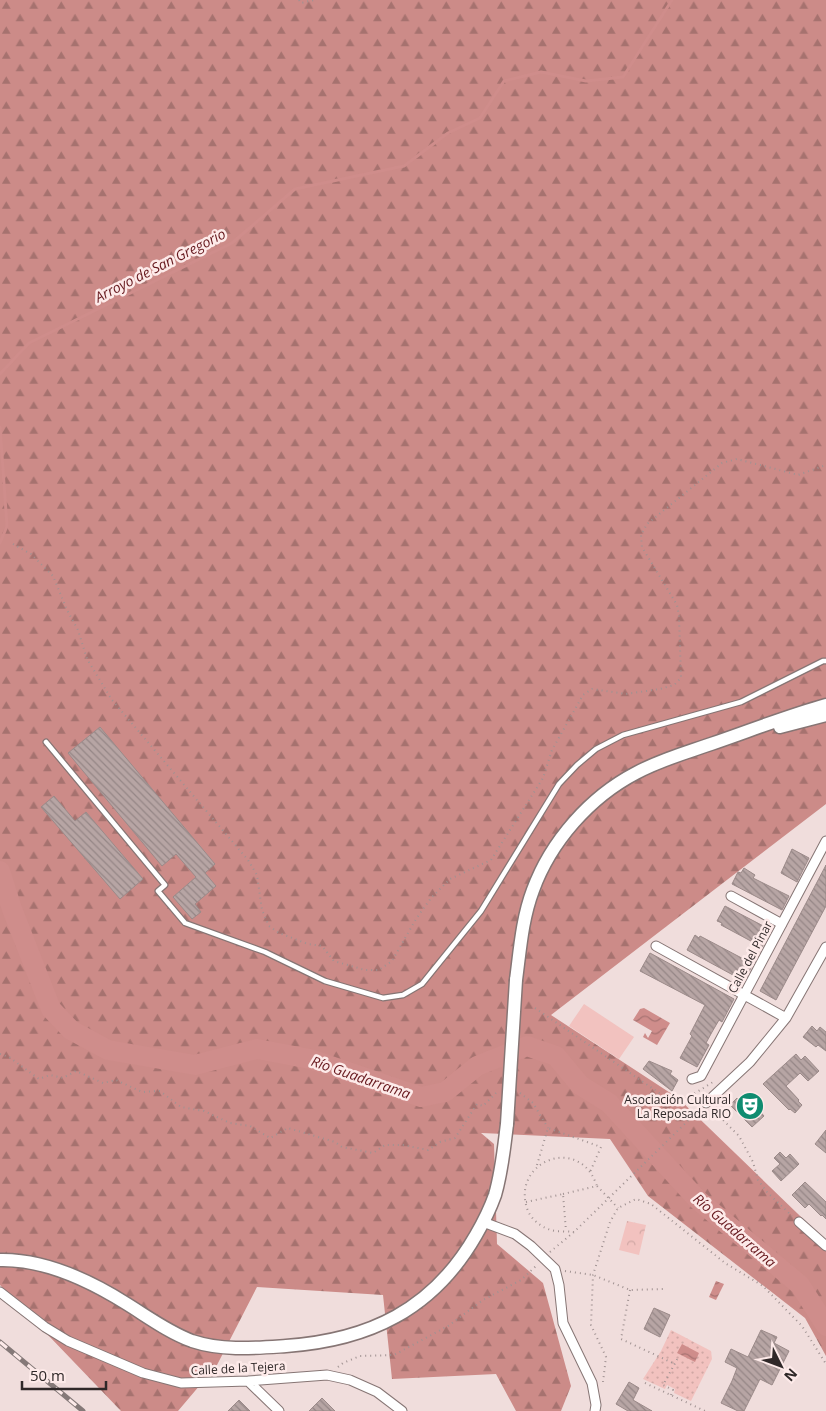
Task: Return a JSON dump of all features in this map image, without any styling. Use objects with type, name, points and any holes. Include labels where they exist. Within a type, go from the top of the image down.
[{"type":"main road","points":[[0,1260],[24,1262],[81,1278],[104,1290],[166,1330],[202,1344],[232,1348],[318,1343],[351,1336],[394,1318],[419,1301],[440,1283],[466,1252],[484,1222],[494,1196],[502,1170],[507,1124],[516,980],[523,927],[533,891],[551,854],[565,834],[594,801],[611,788],[653,764],[826,705]]},
{"type":"main road","points":[[710,744],[826,716]]},
{"type":"street","name":"Calle del Pinar","points":[[692,1079],[701,1076],[826,841]]},
{"type":"street","points":[[731,896],[782,924]]},
{"type":"street","points":[[656,946],[786,1018]]},
{"type":"street","points":[[709,1100],[750,1062],[786,1018],[826,947]]},
{"type":"street","points":[[484,1222],[516,1234],[555,1269],[559,1285],[563,1324],[592,1383],[596,1405],[595,1411]]},
{"type":"street","points":[[799,1222],[826,1246]]},
{"type":"street","name":"Calle de la Tejera","points":[[0,1292],[45,1327],[68,1341],[142,1373],[181,1383],[327,1376],[350,1380],[368,1388],[402,1411]]},
{"type":"street","points":[[248,1381],[279,1411]]},
{"type":"lane","points":[[46,742],[165,885],[158,891],[185,923],[265,952],[326,981],[383,998],[403,995],[422,984],[481,911],[558,784],[576,765],[596,749],[623,735],[741,702],[826,661]]},
{"type":"path","points":[[299,0],[301,3],[314,0]]},
{"type":"path","points":[[13,544],[31,554],[53,576],[67,610],[78,630],[87,659],[112,700],[248,860],[257,875],[262,910],[269,926],[279,933],[308,944],[322,946],[334,961],[364,970],[379,970],[392,961],[416,919],[431,898],[450,879],[491,860],[542,778],[552,750],[583,695],[592,689],[626,694],[660,689],[674,685],[681,678],[677,605],[642,547],[641,535],[647,524],[722,463],[737,458],[798,474],[826,465]]},
{"type":"path","points":[[535,1008],[668,1099],[676,1102],[689,1097],[719,1078]]},
{"type":"path","points":[[0,1054],[9,1057],[39,1079],[50,1075],[63,1078],[76,1071],[103,1084],[116,1080],[142,1092],[160,1091],[181,1107],[204,1111],[230,1123],[250,1126],[270,1138],[288,1128],[335,1142],[342,1147],[374,1153],[385,1145],[403,1144],[428,1150],[440,1142],[455,1138],[477,1104],[483,1106],[498,1092]]},
{"type":"path","points":[[519,1092],[533,1103],[548,1128],[601,1147],[590,1172]]},
{"type":"path","points":[[327,1376],[343,1362],[360,1356],[394,1355],[448,1326],[484,1300],[521,1280],[574,1232],[709,1100],[723,1120],[739,1136],[753,1162],[758,1180],[767,1192],[799,1222]]},
{"type":"path","points":[[548,1128],[537,1166],[524,1188],[525,1202],[530,1215],[539,1225],[552,1231],[574,1232]]},
{"type":"path","points":[[537,1166],[552,1159],[566,1158],[580,1163],[590,1172],[597,1186],[618,1208]]},
{"type":"path","points":[[525,1202],[597,1186]]},
{"type":"path","points":[[562,1194],[566,1232]]},
{"type":"path","points":[[602,1389],[606,1358],[591,1325],[593,1275],[610,1222],[618,1208],[636,1199],[651,1204],[725,1264],[763,1286],[802,1326],[826,1364]]},
{"type":"path","points":[[555,1269],[593,1275],[630,1290],[664,1289]]},
{"type":"path","points":[[630,1290],[620,1339],[675,1364]]},
{"type":"path","points":[[671,1395],[673,1390],[663,1385],[679,1356]]},
{"type":"path","points":[[645,1383],[705,1411]]},
{"type":"green space","points":[[0,0],[826,0],[826,804],[551,1015],[678,1098],[826,1241],[826,1356],[805,1318],[648,1196],[610,1139],[481,1133],[494,1144],[497,1244],[543,1283],[571,1386],[561,1411],[516,1411],[496,1374],[392,1379],[383,1295],[257,1287],[217,1365],[178,1411],[121,1411],[0,1285]]},
{"type":"green space","points":[[584,1004],[634,1037],[619,1059],[569,1026]]},
{"type":"green space","points":[[627,1221],[646,1225],[639,1255],[619,1250]]},
{"type":"green space","points":[[671,1330],[711,1351],[712,1359],[691,1401],[674,1393],[675,1389],[667,1385],[665,1389],[643,1379],[661,1351]]},
{"type":"water","points":[[644,1008],[670,1023],[657,1045],[643,1037],[645,1033],[648,1038],[652,1031],[633,1020],[640,1009]]},
{"type":"water","points":[[716,1281],[724,1284],[716,1300],[709,1297]]},
{"type":"water","points":[[682,1344],[699,1353],[695,1362],[677,1353]]},
{"type":"building","points":[[100,727],[215,864],[205,873],[216,886],[195,904],[201,912],[192,919],[173,897],[196,877],[176,854],[162,866],[68,753]]},
{"type":"building","points":[[54,796],[75,821],[86,812],[143,879],[120,899],[41,807]]},
{"type":"building","points":[[792,849],[809,858],[797,882],[781,873]]},
{"type":"building","points":[[826,865],[826,906],[776,1000],[760,991]]},
{"type":"building","points":[[744,868],[755,875],[753,878],[789,896],[782,910],[732,884],[738,872],[741,873]]},
{"type":"building","points":[[725,906],[771,930],[762,947],[717,921]]},
{"type":"building","points":[[695,935],[753,964],[744,981],[687,950]]},
{"type":"building","points":[[650,953],[734,999],[722,1022],[719,1020],[706,1043],[709,1045],[697,1067],[680,1058],[705,1005],[640,971]]},
{"type":"building","points":[[812,1026],[817,1031],[820,1027],[826,1032],[826,1051],[818,1045],[816,1047],[803,1037]]},
{"type":"building","points":[[796,1054],[801,1060],[805,1056],[819,1071],[808,1081],[800,1073],[786,1086],[802,1105],[795,1113],[789,1110],[763,1084]]},
{"type":"building","points":[[649,1061],[672,1071],[670,1074],[678,1080],[672,1091],[643,1069]]},
{"type":"building","points":[[749,1097],[764,1116],[752,1127],[730,1105],[737,1098],[743,1104]]},
{"type":"building","points":[[826,1130],[826,1153],[815,1144]]},
{"type":"building","points":[[780,1152],[786,1158],[790,1154],[799,1164],[781,1181],[772,1171],[780,1164],[774,1158]]},
{"type":"building","points":[[805,1182],[826,1202],[826,1219],[809,1204],[805,1208],[792,1195]]},
{"type":"building","points":[[654,1308],[670,1315],[660,1337],[644,1329]]},
{"type":"building","points":[[761,1330],[777,1337],[774,1343],[789,1351],[772,1385],[760,1379],[744,1411],[738,1411],[721,1403],[737,1368],[725,1362],[731,1349],[748,1357]]},
{"type":"building","points":[[629,1382],[639,1388],[633,1400],[652,1411],[628,1411],[616,1404]]},
{"type":"building","points":[[322,1398],[335,1411],[309,1411]]},
{"type":"building","points":[[239,1400],[250,1411],[228,1411]]},
{"type":"waterway","name":"Arroyo de San Gregorio","points":[[0,374],[29,343],[232,243],[295,189],[404,166],[448,133],[480,118],[504,81],[541,72],[586,81],[623,77],[672,0]]},
{"type":"waterway","name":"Arroyo de San Gregorio","points":[[0,427],[7,526],[0,543]]},
{"type":"waterway","name":"Río Guadarrama","points":[[0,871],[12,909],[51,1009],[71,1030],[108,1050],[195,1065],[257,1049],[310,1059],[421,1097],[445,1092],[477,1066],[527,1046],[556,1056],[580,1085],[609,1103],[698,1200],[800,1285],[826,1326]]},
{"type":"railway","points":[[0,1342],[83,1411]]},
{"type":"place","name":"Asociación Cultural La Reposada RIO","points":[[750,1106]]}]
